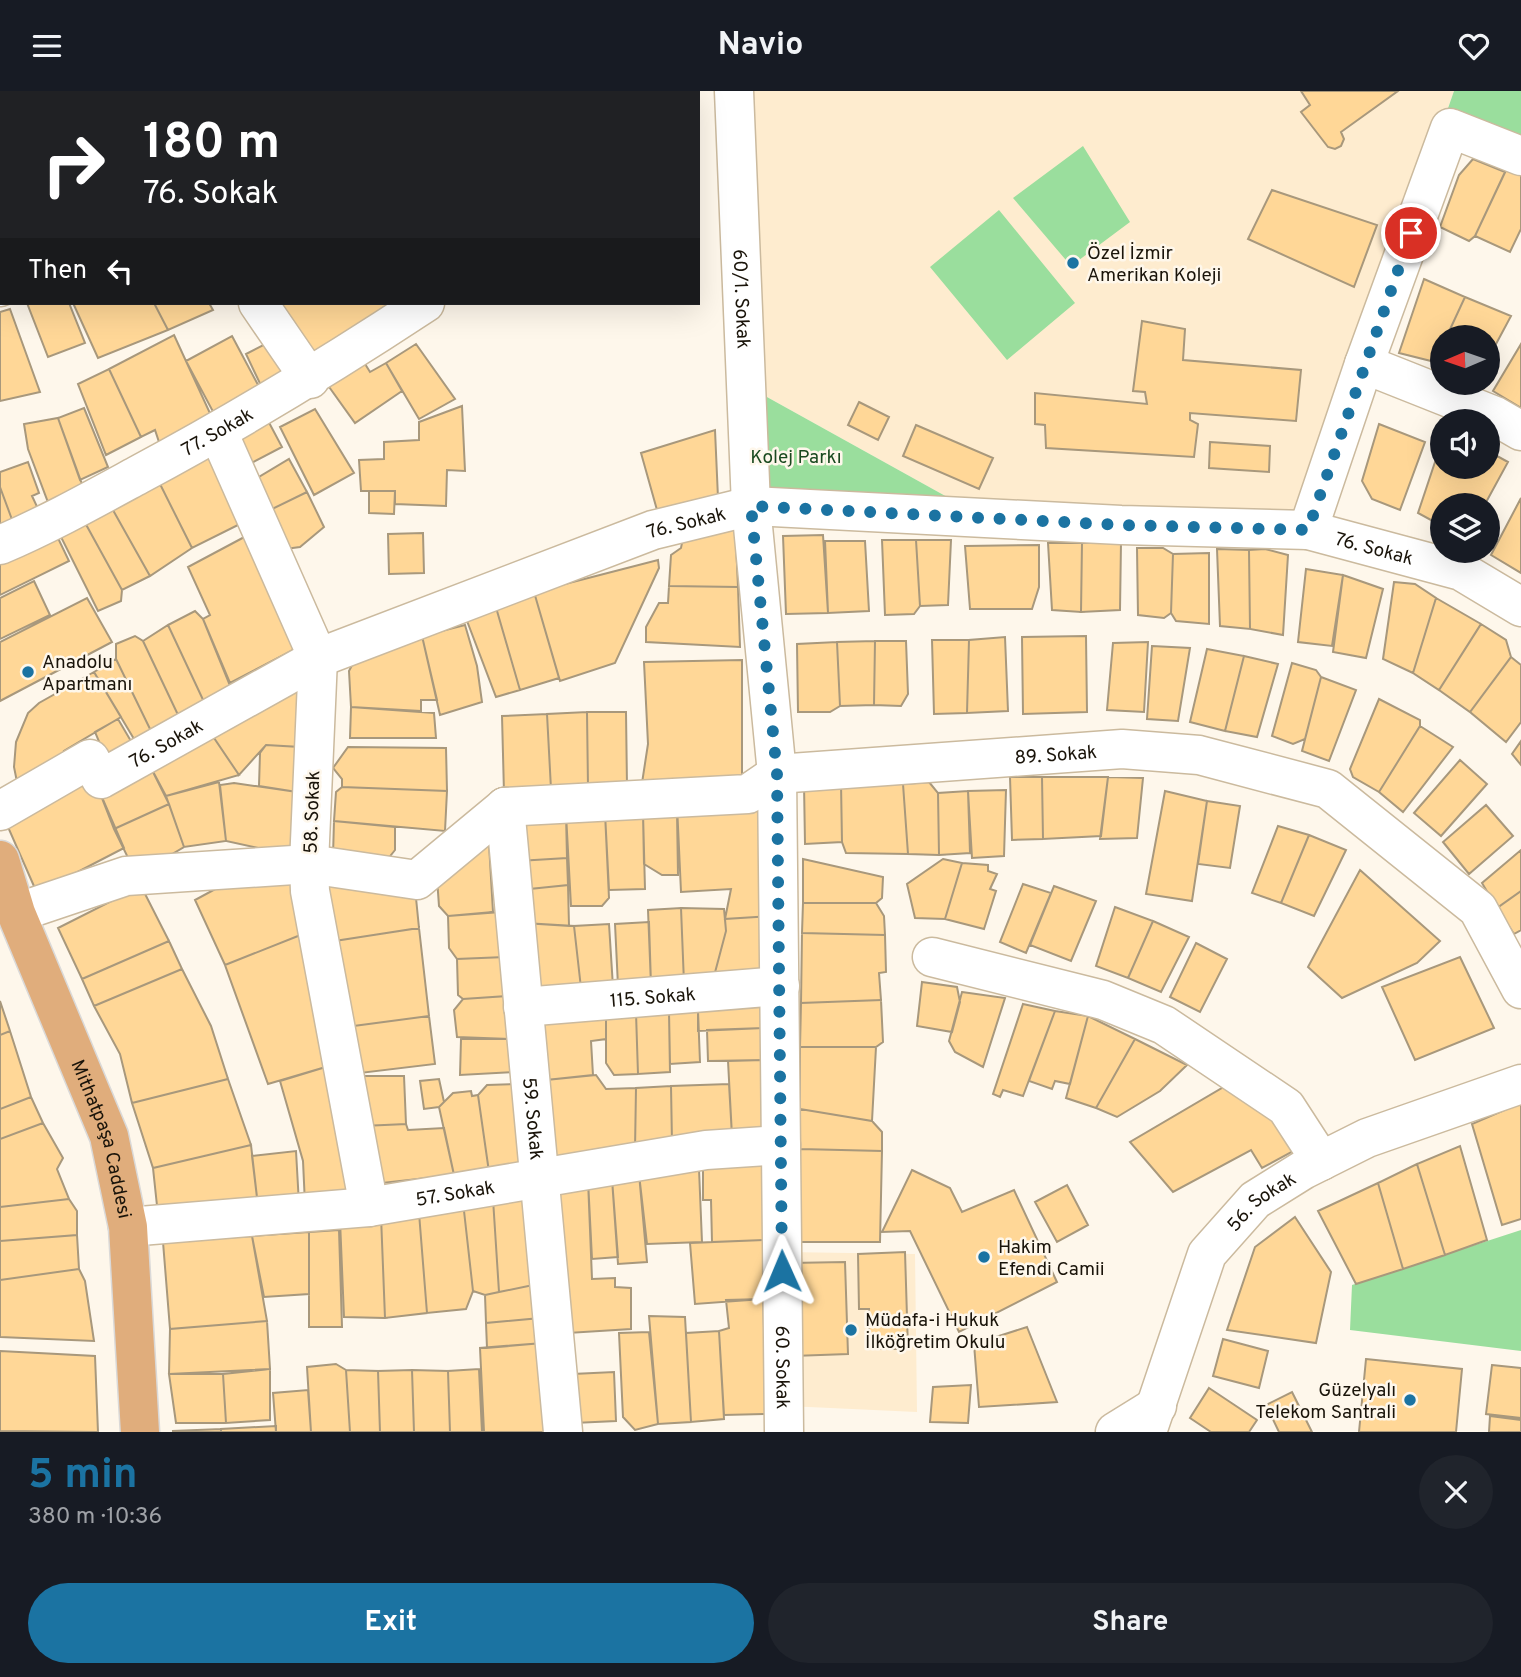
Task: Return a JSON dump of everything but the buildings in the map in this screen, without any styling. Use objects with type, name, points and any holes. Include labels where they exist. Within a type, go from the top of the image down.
[{"type":"main road","name":"Mithatpaşa Caddesi","points":[[0,860],[16,913],[109,1136],[128,1227],[139,1432]]},
{"type":"street","name":"60/1. Sokak","points":[[734,91],[751,506]]},
{"type":"street","points":[[1308,530],[1364,364],[1460,132],[1521,156]]},
{"type":"street","points":[[259,305],[310,379]]},
{"type":"street","name":"77. Sokak","points":[[0,545],[41,528],[218,432],[310,379],[422,305]]},
{"type":"street","points":[[1364,364],[1495,416],[1521,431]]},
{"type":"street","name":"58. Sokak","points":[[218,432],[318,657],[310,891],[369,1207]]},
{"type":"street","name":"76. Sokak","points":[[0,810],[90,759],[101,779],[318,657],[653,530],[751,506],[1121,525],[1308,530],[1461,571],[1521,607]]},
{"type":"street","name":"60. Sokak","points":[[751,506],[777,774],[784,1432]]},
{"type":"street","name":"89. Sokak","points":[[777,774],[1122,749],[1199,755],[1328,789],[1478,909],[1521,989]]},
{"type":"street","points":[[16,913],[126,876],[309,864],[417,880],[505,807],[748,794],[777,774]]},
{"type":"street","name":"59. Sokak","points":[[505,807],[564,1432]]},
{"type":"street","points":[[932,957],[1102,1000],[1164,1024],[1286,1107],[1321,1161]]},
{"type":"street","name":"115. Sokak","points":[[523,1007],[780,986]]},
{"type":"street","name":"56. Sokak","points":[[1115,1432],[1161,1423],[1207,1254],[1255,1200],[1367,1137],[1521,1084]]},
{"type":"street","name":"57. Sokak","points":[[128,1227],[369,1207],[706,1150],[781,1145]]},
{"type":"shaded area","name":"Özel İzmir Amerikan Koleji","points":[[748,91],[1454,91],[1299,521],[949,498],[758,392]]},
{"type":"shaded area","name":"Müdafa-i Hukuk İlköğretim Okulu","points":[[785,1252],[915,1254],[917,1412],[787,1406]]},
{"type":"green space","points":[[1454,91],[1521,91],[1521,159],[1439,134]]},
{"type":"green space","points":[[1083,146],[1130,222],[1071,266],[1013,198]]},
{"type":"green space","points":[[999,210],[1075,303],[1007,360],[930,267]]},
{"type":"green space","name":"Kolej Parkı","points":[[758,392],[949,498],[759,492]]},
{"type":"green space","points":[[1521,1230],[1521,1351],[1350,1330],[1352,1285]]},
{"type":"place","name":"Özel İzmir Amerikan Koleji","points":[[1073,263]]},
{"type":"place","name":"Anadolu Apartmanı","points":[[28,672]]},
{"type":"place","name":"Hakim Efendi Camii","points":[[984,1257]]},
{"type":"place","name":"Müdafa-i Hukuk İlköğretim Okulu","points":[[851,1330]]},
{"type":"place","name":"Güzelyalı Telekom Santrali","points":[[1410,1400]]},
{"type":"route","points":[[782,1271],[777,774],[751,506],[1121,525],[1308,530],[1411,233]]}]
